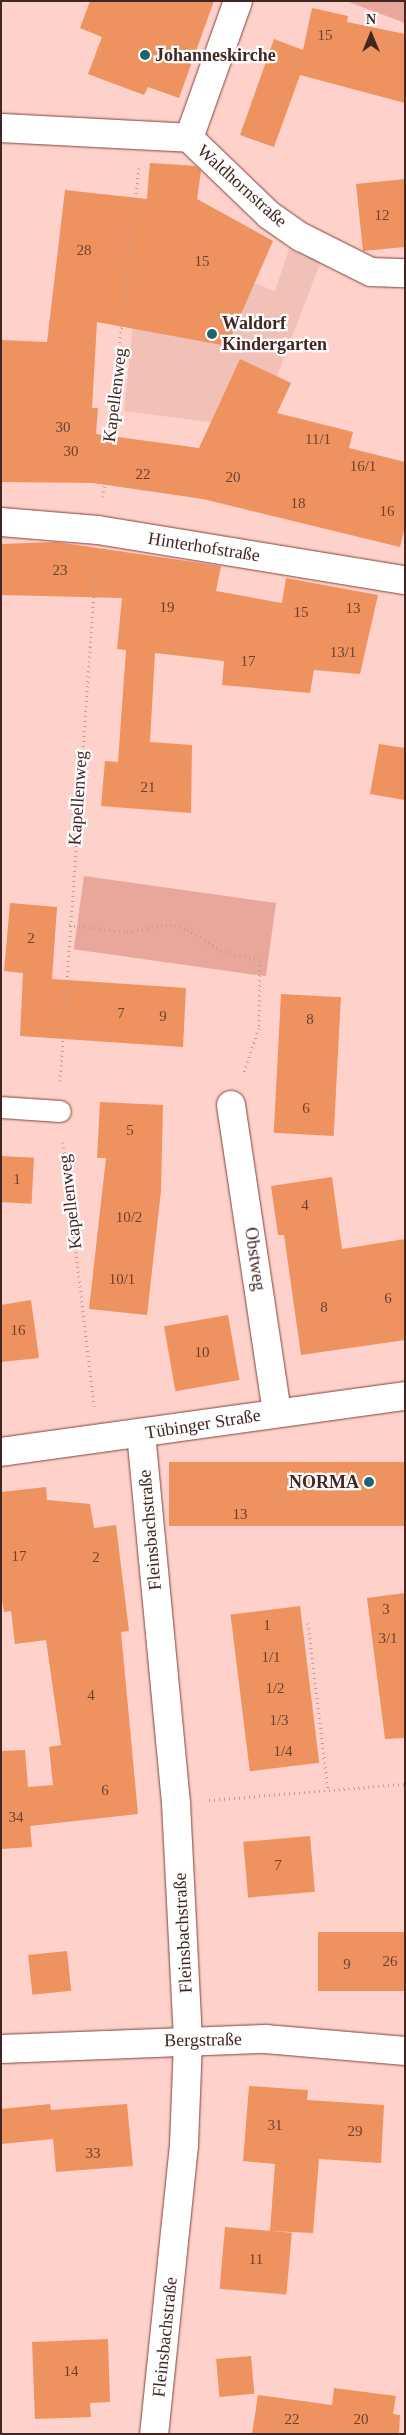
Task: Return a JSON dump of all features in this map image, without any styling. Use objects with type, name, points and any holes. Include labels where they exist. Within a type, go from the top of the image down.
[{"type":"street","points":[[1,128],[189,138],[238,1]]},
{"type":"street","name":"Waldhornstraße","points":[[189,138],[269,215],[301,238],[371,272],[405,273]]},
{"type":"street","name":"Hinterhofstraße","points":[[1,522],[98,530],[405,580]]},
{"type":"street","name":"Obstweg","points":[[231,1105],[277,1412]]},
{"type":"street","name":"Tübinger Straße","points":[[1,1452],[277,1412],[405,1396]]},
{"type":"street","name":"Fleinsbachstraße","points":[[141,1433],[176,1803],[188,2041],[184,2144],[154,2434]]},
{"type":"street","name":"Bergstraße","points":[[1,2049],[265,2039],[405,2051]]},
{"type":"lane","points":[[1,1107],[60,1110]]},
{"type":"path","name":"Kapellenweg","points":[[74,1442],[72,1421],[95,1418],[60,1110],[60,1036],[98,530],[142,136]]},
{"type":"path","points":[[69,925],[126,932],[170,924],[187,929],[220,950],[260,960],[259,1028],[231,1105]]},
{"type":"path","points":[[308,1623],[328,1790]]},
{"type":"path","points":[[176,1803],[405,1784]]},
{"type":"shaded area","points":[[346,1],[405,1],[405,23]]},
{"type":"shaded area","name":"Waldorf Kindergarten","points":[[150,163],[201,166],[197,200],[254,283],[275,291],[289,249],[321,261],[277,376],[291,383],[269,430],[124,411]]},
{"type":"shaded area","points":[[84,876],[276,903],[266,976],[74,949]]},
{"type":"building","name":"Johanneskirche","points":[[90,1],[214,1],[179,98],[148,87],[144,95],[88,74],[102,37],[80,28]]},
{"type":"building","points":[[312,8],[348,16],[347,22],[405,34],[405,103],[300,75],[274,147],[240,135],[274,39],[303,50]]},
{"type":"building","points":[[150,163],[195,166],[201,171],[197,199],[273,241],[227,346],[97,322],[92,408],[98,408],[96,434],[199,448],[240,359],[291,383],[277,413],[353,432],[349,448],[405,462],[405,526],[400,547],[203,499],[93,483],[1,482],[1,340],[47,342],[65,190],[147,199]]},
{"type":"building","points":[[405,179],[405,247],[363,251],[356,184]]},
{"type":"building","points":[[56,542],[221,566],[216,591],[282,603],[286,578],[378,595],[360,674],[314,670],[310,693],[222,685],[224,661],[155,653],[150,742],[192,745],[191,813],[101,806],[105,761],[118,762],[126,650],[117,649],[122,598],[1,595],[1,544]]},
{"type":"building","points":[[379,744],[405,748],[405,800],[370,794]]},
{"type":"building","points":[[10,903],[57,907],[52,979],[186,988],[183,1047],[20,1036],[23,973],[4,971]]},
{"type":"building","points":[[281,994],[341,997],[334,1136],[274,1133]]},
{"type":"building","points":[[100,1102],[163,1105],[161,1191],[147,1315],[89,1309],[106,1158],[97,1158]]},
{"type":"building","points":[[1,1156],[34,1158],[32,1204],[1,1202]]},
{"type":"building","points":[[332,1177],[342,1249],[405,1239],[405,1340],[301,1355],[284,1235],[278,1235],[271,1186]]},
{"type":"building","points":[[31,1300],[39,1358],[1,1362],[1,1305]]},
{"type":"building","points":[[228,1315],[239,1380],[175,1391],[164,1326]]},
{"type":"building","points":[[169,1462],[405,1462],[405,1526],[169,1526]]},
{"type":"building","points":[[46,1487],[47,1500],[90,1504],[94,1528],[116,1525],[129,1631],[121,1632],[138,1814],[30,1826],[32,1847],[1,1849],[1,1751],[25,1750],[28,1787],[53,1785],[49,1747],[61,1745],[46,1640],[15,1644],[11,1611],[4,1612],[1,1594],[1,1492]]},
{"type":"building","points":[[405,1593],[405,1738],[385,1739],[367,1598]]},
{"type":"building","points":[[300,1606],[319,1763],[250,1771],[231,1615]]},
{"type":"building","points":[[310,1836],[315,1892],[248,1898],[243,1842]]},
{"type":"building","points":[[318,1932],[405,1932],[405,1991],[318,1991]]},
{"type":"building","points":[[67,1951],[71,1991],[32,1995],[28,1955]]},
{"type":"building","points":[[249,2086],[308,2090],[307,2100],[384,2105],[381,2163],[319,2159],[313,2233],[270,2231],[275,2164],[243,2161]]},
{"type":"building","points":[[50,2104],[51,2110],[127,2104],[133,2166],[56,2172],[53,2139],[1,2144],[1,2109]]},
{"type":"building","points":[[225,2227],[292,2233],[286,2295],[220,2289]]},
{"type":"building","points":[[108,2339],[110,2402],[90,2403],[91,2417],[35,2419],[32,2342]]},
{"type":"building","points":[[251,2356],[254,2394],[219,2397],[216,2359]]},
{"type":"building","points":[[334,2388],[396,2396],[393,2414],[400,2415],[399,2434],[252,2434],[258,2395],[332,2405]]},
{"type":"place","name":"Johanneskirche","points":[[145,55]]},
{"type":"place","name":"Waldorf Kindergarten","points":[[212,334]]},
{"type":"place","name":"NORMA","points":[[369,1482]]}]
